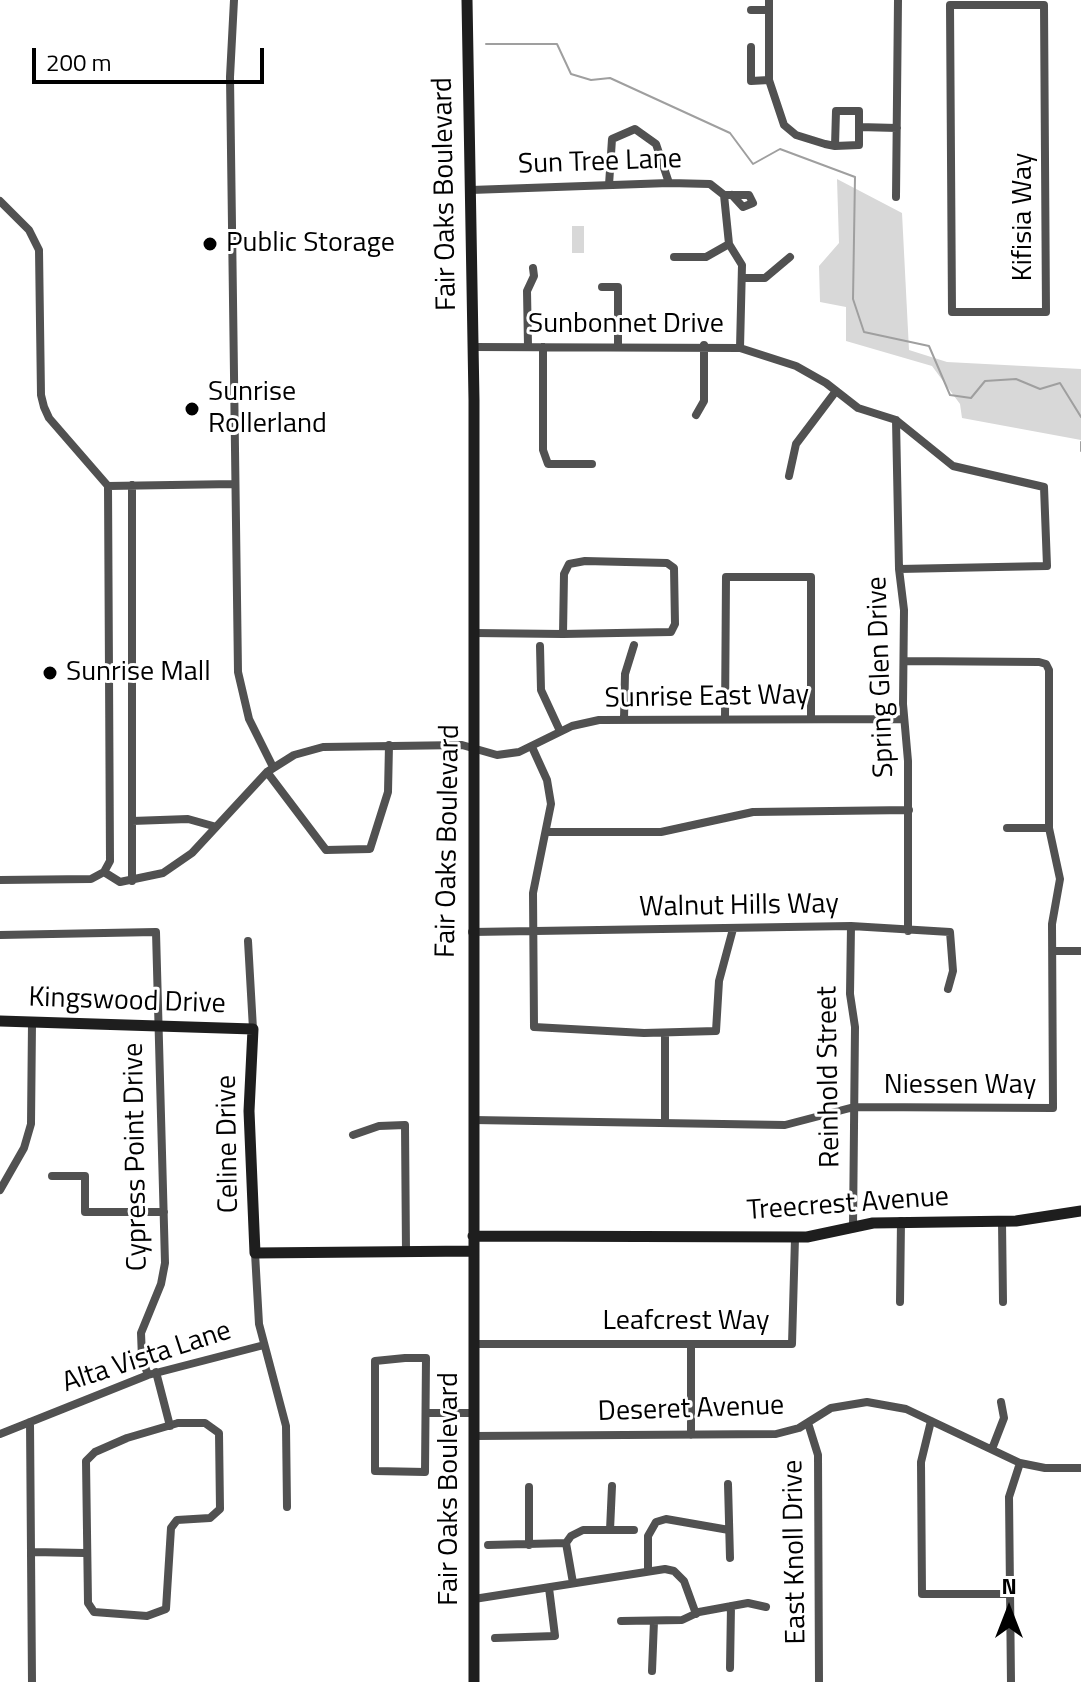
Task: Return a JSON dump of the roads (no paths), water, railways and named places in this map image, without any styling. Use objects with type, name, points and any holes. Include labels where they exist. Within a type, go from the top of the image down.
[{"type":"main road","name":"Fair Oaks Boulevard","points":[[467,0],[475,749],[472,932],[474,1682]]},
{"type":"main road","name":"Kingswood Drive","points":[[0,1021],[158,1029],[253,1029]]},
{"type":"main road","name":"Celine Drive","points":[[253,1029],[249,1111],[255,1253]]},
{"type":"main road","name":"Treecrest Avenue","points":[[473,1236],[795,1238],[901,1221],[1002,1222],[1081,1211]]},
{"type":"main road","points":[[255,1253],[473,1251]]},
{"type":"street","points":[[234,0],[230,77],[238,672],[249,719],[270,770],[326,850],[370,849],[388,792],[389,745]]},
{"type":"street","points":[[769,0],[769,80],[784,125],[796,135],[835,146],[859,145],[859,111],[836,111],[835,146]]},
{"type":"street","points":[[896,197],[898,0]]},
{"type":"street","name":"Kifisia Way","points":[[950,2],[1044,5],[1046,312],[952,312],[950,2]]},
{"type":"street","points":[[751,10],[768,10]]},
{"type":"street","points":[[751,47],[751,81],[769,80]]},
{"type":"street","points":[[859,127],[897,128]]},
{"type":"street","points":[[609,185],[612,139],[635,129],[656,144],[669,183]]},
{"type":"street","name":"Sun Tree Lane","points":[[471,190],[704,182],[728,195],[729,244],[742,265],[740,348]]},
{"type":"street","points":[[0,201],[29,230],[39,250],[41,395],[44,407],[49,418],[108,486],[110,861],[104,872],[91,879],[0,880]]},
{"type":"street","points":[[674,257],[706,257],[729,244]]},
{"type":"street","points":[[743,278],[765,278],[790,257]]},
{"type":"street","points":[[528,346],[527,291],[534,276],[533,268]]},
{"type":"street","points":[[602,287],[618,287],[618,346]]},
{"type":"street","points":[[696,415],[704,401],[704,345]]},
{"type":"street","name":"Sunbonnet Drive","points":[[473,347],[704,345],[740,348],[796,366],[864,412],[896,420],[953,466],[1044,487],[1047,566],[899,569]]},
{"type":"street","points":[[543,347],[543,450],[548,464],[592,464]]},
{"type":"street","points":[[789,476],[796,444],[836,391]]},
{"type":"street","name":"Spring Glen Drive","points":[[896,420],[903,719],[909,810],[908,931]]},
{"type":"street","points":[[108,486],[235,484]]},
{"type":"street","points":[[104,872],[116,881],[132,881],[132,485]]},
{"type":"street","points":[[474,633],[563,634],[671,632],[675,624],[674,568],[667,563],[585,561],[569,564],[564,574],[563,634]]},
{"type":"street","points":[[725,719],[726,577],[811,577],[811,718]]},
{"type":"street","points":[[624,719],[625,674],[634,645]]},
{"type":"street","points":[[540,646],[540,684],[560,731]]},
{"type":"street","name":"Niessen Way","points":[[473,1120],[785,1125],[854,1107],[1053,1108],[1053,912],[1060,879],[1049,828],[1049,670],[1046,664],[904,661]]},
{"type":"street","name":"Sunrise East Way","points":[[132,881],[163,873],[192,853],[213,826],[270,770],[294,755],[323,747],[462,745],[497,755],[532,747],[560,731],[586,723],[624,719],[903,719]]},
{"type":"street","points":[[532,747],[550,791],[551,816],[535,874],[534,1027],[665,1033],[716,1031],[719,981],[733,929]]},
{"type":"street","points":[[546,832],[661,832],[753,812],[909,810]]},
{"type":"street","points":[[132,821],[188,819],[213,826]]},
{"type":"street","points":[[1007,828],[1049,828]]},
{"type":"street","name":"Walnut Hills Way","points":[[472,932],[851,926],[950,932],[953,971],[948,989]]},
{"type":"street","name":"Reinhold Street","points":[[851,926],[853,1227]]},
{"type":"street","name":"Cypress Point Drive","points":[[0,935],[156,932],[164,1274],[141,1333],[142,1358],[152,1374],[170,1426]]},
{"type":"street","name":"Celine Drive","points":[[248,941],[253,1029]]},
{"type":"street","points":[[1054,951],[1081,951]]},
{"type":"street","points":[[0,1190],[3,1179],[24,1148],[31,1124],[32,1023]]},
{"type":"street","points":[[665,1033],[665,1123]]},
{"type":"street","points":[[353,1135],[379,1126],[405,1125],[406,1253]]},
{"type":"street","points":[[52,1176],[85,1176],[85,1212],[164,1212]]},
{"type":"street","points":[[900,1302],[901,1221]]},
{"type":"street","points":[[1002,1222],[1003,1302]]},
{"type":"street","name":"Leafcrest Way","points":[[474,1344],[792,1344],[795,1238]]},
{"type":"street","name":"Celine Drive","points":[[255,1253],[257,1311],[286,1426],[287,1507]]},
{"type":"street","name":"Alta Vista Lane","points":[[0,1434],[89,1395],[152,1374],[264,1345]]},
{"type":"street","points":[[691,1345],[691,1435]]},
{"type":"street","points":[[426,1358],[426,1413],[425,1472],[375,1471],[375,1361],[426,1358]]},
{"type":"street","name":"Deseret Avenue","points":[[474,1436],[776,1434],[808,1423],[831,1408],[867,1402],[893,1406],[931,1421],[1020,1463],[1045,1468],[1081,1468]]},
{"type":"street","points":[[992,1449],[1004,1418],[1001,1402]]},
{"type":"street","points":[[426,1413],[474,1413]]},
{"type":"street","points":[[931,1421],[921,1462],[922,1594],[1010,1594]]},
{"type":"street","points":[[30,1422],[32,1682]]},
{"type":"street","points":[[205,1423],[219,1433],[222,1503],[210,1518],[183,1518],[171,1528],[166,1609],[147,1616],[94,1612],[88,1603],[85,1553],[86,1461],[95,1452],[127,1438],[170,1426],[205,1423]]},
{"type":"street","name":"East Knoll Drive","points":[[808,1423],[818,1455],[819,1682]]},
{"type":"street","points":[[1011,1682],[1009,1497],[1020,1463]]},
{"type":"street","points":[[728,1484],[730,1558]]},
{"type":"street","points":[[610,1530],[612,1486]]},
{"type":"street","points":[[529,1487],[529,1545]]},
{"type":"street","points":[[648,1569],[648,1536],[656,1522],[666,1519],[729,1530]]},
{"type":"street","points":[[488,1545],[566,1543],[579,1531],[634,1530]]},
{"type":"street","points":[[566,1543],[573,1583]]},
{"type":"street","points":[[32,1552],[85,1553]]},
{"type":"street","points":[[474,1599],[648,1569],[674,1571],[684,1581],[696,1614]]},
{"type":"street","points":[[495,1638],[555,1636],[549,1588]]},
{"type":"street","points":[[621,1621],[682,1620],[748,1603],[766,1607]]},
{"type":"street","points":[[730,1668],[731,1606]]},
{"type":"street","points":[[652,1671],[654,1621]]},
{"type":"waterway","points":[[486,44],[557,44],[571,74],[591,80],[610,78],[730,133],[753,164],[780,149],[855,177],[853,299],[864,332],[929,346],[950,395],[971,398],[985,381],[1016,379],[1040,389],[1060,383],[1081,417]]},
{"type":"waterway","points":[[1081,442],[1081,451]]},
{"type":"place","name":"Public Storage","points":[[210,244]]},
{"type":"place","name":"Sunrise Rollerland","points":[[192,409]]},
{"type":"place","name":"Sunrise Mall","points":[[50,673]]}]
